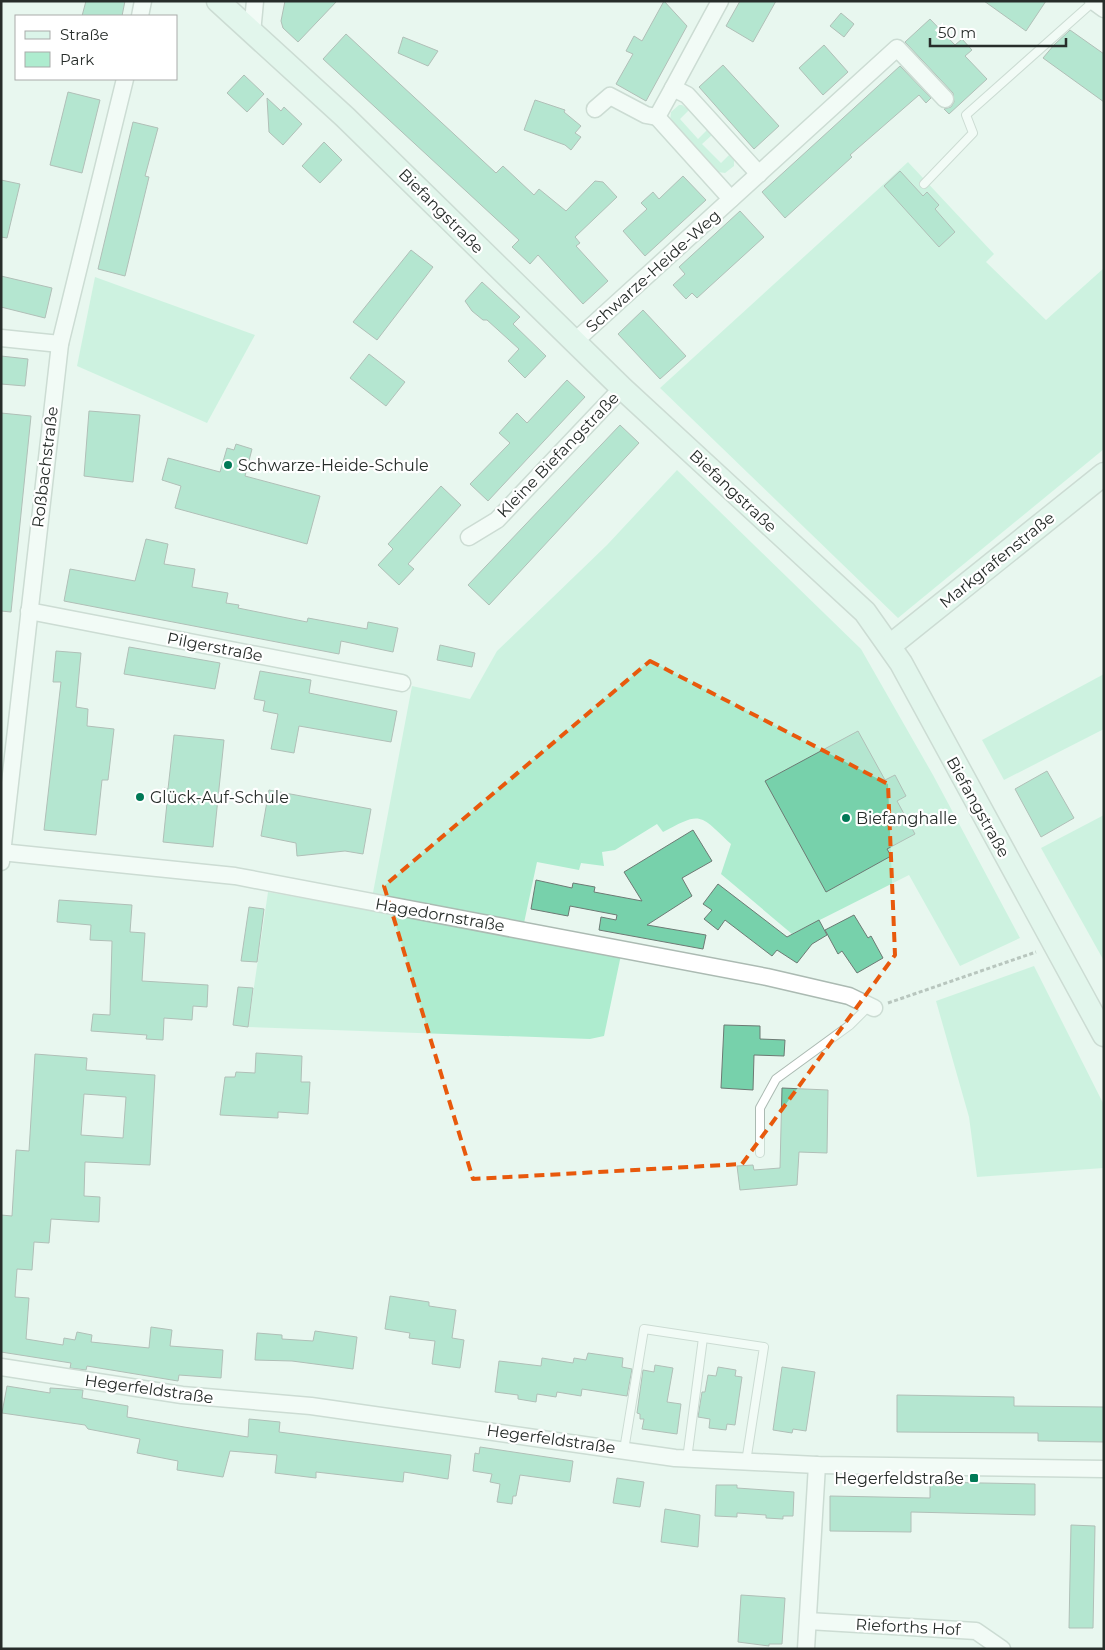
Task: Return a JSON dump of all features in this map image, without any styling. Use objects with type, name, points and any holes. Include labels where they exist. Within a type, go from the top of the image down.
[{"type":"main road","name":"Biefangstraße","points":[[218,1],[345,117],[622,388],[865,612],[891,645],[1104,1035]]},
{"type":"main road","name":"Markgrafenstraße","points":[[891,645],[1104,474]]},
{"type":"street","points":[[140,15],[143,1]]},
{"type":"street","points":[[252,33],[255,1]]},
{"type":"street","points":[[656,117],[720,1]]},
{"type":"street","points":[[1093,1],[1104,9]]},
{"type":"street","name":"Schwarze-Heide-Weg","points":[[574,342],[897,48],[945,99]]},
{"type":"street","name":"Roßbachstraße","points":[[2,855],[60,344],[125,80]]},
{"type":"street","points":[[673,88],[687,95],[759,174]]},
{"type":"street","name":"Schwarze-Heide-Weg","points":[[595,110],[610,96],[646,115],[656,117],[731,199]]},
{"type":"street","points":[[1,338],[60,344]]},
{"type":"street","name":"Kleine Biefangstraße","points":[[469,538],[497,520],[622,388]]},
{"type":"street","name":"Pilgerstraße","points":[[29,610],[402,683]]},
{"type":"street","name":"Hagedornstraße","points":[[2,855],[235,876],[767,977],[848,996],[871,1007]]},
{"type":"street","name":"Hegerfeldstraße","points":[[1,1367],[182,1395],[311,1406],[687,1459],[816,1465],[1104,1469]]},
{"type":"street","points":[[806,1649],[816,1465]]},
{"type":"street","name":"Rieforths Hof","points":[[808,1621],[976,1631],[1002,1649]]},
{"type":"lane","points":[[924,184],[973,133],[966,115],[1093,1]]},
{"type":"lane","points":[[760,1153],[760,1108],[776,1078],[850,1025],[871,1007]]},
{"type":"lane","points":[[624,1450],[644,1329],[764,1347],[746,1462]]},
{"type":"lane","points":[[687,1459],[703,1338]]},
{"type":"path","points":[[871,1007],[1054,946]]},
{"type":"highlighted area","points":[[650,661],[888,784],[895,955],[742,1164],[473,1179],[384,886]]},
{"type":"green space","points":[[679,105],[689,110],[680,119],[698,139],[707,130],[712,135],[702,144],[721,163],[730,154],[734,159],[734,166],[725,173],[718,172],[670,120],[671,112]]},
{"type":"green space","points":[[908,162],[994,254],[986,262],[1046,320],[1104,268],[1104,449],[898,618],[660,388]]},
{"type":"green space","points":[[95,277],[255,335],[207,423],[77,366]]},
{"type":"green space","points":[[677,470],[861,649],[933,775],[1020,938],[960,966],[909,875],[792,934],[721,874],[731,844],[706,821],[700,819],[686,821],[663,832],[657,824],[615,850],[602,852],[604,866],[581,863],[579,870],[537,862],[524,923],[372,898],[412,686],[470,699],[497,651],[607,545]]},
{"type":"green space","points":[[1104,674],[1104,729],[1004,780],[982,740]]},
{"type":"green space","points":[[1104,815],[1104,961],[1041,848]]},
{"type":"green space","points":[[268,892],[621,955],[604,1036],[590,1039],[248,1027]]},
{"type":"green space","points":[[1034,966],[1104,1105],[1104,1168],[977,1177],[969,1117],[936,1001]]},
{"type":"building","points":[[86,1],[125,1],[122,15],[82,15]]},
{"type":"building","points":[[285,1],[337,1],[298,42],[283,28],[281,21]]},
{"type":"building","points":[[664,1],[687,26],[646,101],[616,84],[633,54],[626,51],[634,36],[642,41]]},
{"type":"building","points":[[740,1],[776,1],[753,42],[726,26]]},
{"type":"building","points":[[984,1],[1046,1],[1026,31]]},
{"type":"building","points":[[841,13],[854,24],[844,37],[830,26]]},
{"type":"building","points":[[930,19],[955,45],[962,39],[972,50],[965,56],[987,79],[949,114],[944,109],[951,107],[954,102],[953,93],[905,42]]},
{"type":"building","points":[[1070,30],[1104,54],[1104,102],[1043,58]]},
{"type":"building","points":[[346,34],[496,173],[503,166],[534,195],[539,189],[566,211],[595,181],[603,182],[617,197],[575,237],[580,243],[576,246],[608,281],[583,304],[538,255],[530,264],[512,247],[519,240],[323,59]]},
{"type":"building","points":[[403,37],[438,51],[428,66],[398,53]]},
{"type":"building","points":[[824,45],[848,72],[823,95],[799,68]]},
{"type":"building","points":[[723,65],[779,126],[754,149],[699,87]]},
{"type":"building","points":[[900,66],[931,98],[926,103],[919,95],[850,155],[852,157],[785,218],[762,192]]},
{"type":"building","points":[[244,75],[264,94],[247,112],[227,93]]},
{"type":"building","points":[[68,92],[100,100],[82,173],[50,165]]},
{"type":"building","points":[[267,98],[281,111],[284,107],[302,124],[283,145],[269,132]]},
{"type":"building","points":[[535,100],[565,110],[564,112],[581,126],[575,133],[581,137],[571,150],[565,145],[524,130]]},
{"type":"building","points":[[133,122],[158,128],[145,176],[149,177],[125,276],[98,269]]},
{"type":"building","points":[[324,142],[342,160],[320,183],[302,166]]},
{"type":"building","points":[[900,171],[923,196],[927,192],[939,205],[935,209],[955,232],[939,247],[884,186]]},
{"type":"building","points":[[683,176],[706,200],[645,256],[623,231],[647,209],[641,203],[653,192],[659,199]]},
{"type":"building","points":[[1,180],[20,184],[7,238],[1,237]]},
{"type":"building","points":[[740,211],[764,237],[697,298],[692,293],[686,299],[673,285],[685,274],[679,267]]},
{"type":"building","points":[[411,250],[433,267],[377,340],[353,322]]},
{"type":"building","points":[[1,276],[52,288],[45,318],[1,307]]},
{"type":"building","points":[[482,282],[520,317],[513,324],[546,356],[525,378],[508,361],[519,349],[487,320],[483,320],[472,311],[465,301]]},
{"type":"building","points":[[643,310],[686,356],[660,379],[618,334]]},
{"type":"building","points":[[369,354],[405,382],[386,406],[350,378]]},
{"type":"building","points":[[1,356],[28,359],[25,386],[1,384]]},
{"type":"building","points":[[567,380],[585,397],[488,501],[470,484],[510,443],[499,433],[517,413],[527,423]]},
{"type":"building","points":[[89,411],[140,415],[133,482],[84,476]]},
{"type":"building","points":[[1,413],[31,416],[11,612],[1,611]]},
{"type":"building","points":[[620,425],[639,443],[489,605],[468,585]]},
{"type":"building","points":[[236,444],[252,449],[245,476],[320,496],[307,544],[175,508],[181,486],[162,480],[168,458],[220,472],[227,448],[234,450]]},
{"type":"building","points":[[441,486],[461,505],[408,564],[414,569],[399,585],[378,565],[393,549],[388,544]]},
{"type":"building","points":[[146,539],[168,544],[164,564],[195,569],[192,587],[228,593],[226,603],[239,605],[238,608],[307,622],[308,618],[367,629],[368,622],[398,628],[393,652],[341,641],[339,654],[64,601],[70,569],[135,581]]},
{"type":"building","points":[[440,645],[475,653],[472,667],[437,660]]},
{"type":"building","points":[[129,647],[220,663],[215,689],[124,674]]},
{"type":"building","points":[[56,651],[81,653],[76,707],[88,709],[87,726],[114,729],[108,780],[102,780],[96,835],[44,830],[61,682],[53,682]]},
{"type":"building","points":[[260,671],[311,680],[309,693],[397,711],[391,742],[299,726],[294,753],[271,749],[278,714],[263,711],[265,701],[254,699]]},
{"type":"building","name":"Biefanghalle","points":[[858,731],[885,780],[895,775],[906,796],[897,801],[915,834],[887,849],[891,856],[826,892],[765,781]]},
{"type":"building","points":[[174,735],[224,740],[213,847],[163,842],[167,803],[162,802],[164,788],[168,789]]},
{"type":"building","points":[[1047,771],[1074,818],[1041,837],[1015,789]]},
{"type":"building","points":[[269,790],[371,809],[363,854],[345,851],[297,856],[296,843],[261,836]]},
{"type":"building","points":[[693,830],[712,861],[682,878],[692,896],[647,925],[706,935],[703,949],[599,930],[601,917],[616,920],[617,915],[570,906],[568,916],[531,909],[536,880],[572,888],[573,883],[595,887],[594,892],[642,901],[624,872]]},
{"type":"building","points":[[718,884],[787,937],[819,920],[827,935],[812,944],[797,963],[777,950],[772,956],[725,920],[718,930],[704,919],[712,910],[703,904]]},
{"type":"building","points":[[59,900],[132,905],[130,932],[145,933],[142,981],[208,985],[207,1007],[193,1006],[192,1020],[164,1018],[163,1040],[146,1039],[147,1035],[91,1031],[93,1014],[110,1015],[112,941],[90,940],[91,925],[57,922]]},
{"type":"building","points":[[249,907],[264,909],[257,962],[241,961]]},
{"type":"building","points":[[854,915],[868,938],[871,936],[883,958],[857,973],[842,951],[838,954],[825,930]]},
{"type":"building","points":[[238,987],[253,988],[248,1027],[233,1025]]},
{"type":"building","points":[[724,1025],[760,1026],[760,1039],[785,1040],[784,1056],[754,1055],[753,1090],[721,1088]]},
{"type":"building","points":[[256,1053],[302,1056],[301,1082],[310,1082],[308,1114],[278,1112],[278,1118],[220,1115],[225,1077],[235,1077],[236,1072],[255,1073]]},
{"type":"building","points":[[35,1054],[87,1058],[86,1070],[155,1075],[150,1165],[85,1162],[84,1196],[100,1197],[99,1222],[51,1219],[49,1243],[34,1242],[32,1270],[17,1269],[15,1297],[29,1298],[26,1339],[63,1345],[64,1338],[75,1340],[77,1332],[92,1335],[91,1342],[149,1348],[151,1327],[172,1330],[170,1346],[223,1350],[221,1378],[179,1375],[178,1381],[87,1366],[86,1370],[70,1368],[71,1363],[1,1352],[1,1215],[12,1216],[16,1150],[29,1151]],"holes":[[[84,1094],[126,1097],[123,1138],[81,1135]]]},
{"type":"building","points":[[782,1088],[828,1090],[827,1153],[799,1152],[797,1185],[740,1190],[737,1166],[753,1165],[754,1170],[780,1168]]},
{"type":"building","points":[[390,1296],[429,1302],[429,1306],[456,1310],[452,1338],[464,1340],[460,1368],[432,1364],[435,1341],[409,1338],[410,1333],[385,1329]]},
{"type":"building","points":[[315,1331],[357,1337],[353,1369],[292,1361],[255,1360],[257,1333],[282,1335],[282,1339],[313,1341]]},
{"type":"building","points":[[588,1353],[623,1358],[622,1367],[632,1369],[627,1396],[582,1389],[581,1396],[557,1392],[556,1397],[537,1394],[536,1402],[518,1399],[518,1395],[495,1392],[499,1361],[541,1366],[542,1358],[573,1363],[574,1358],[586,1360]]},
{"type":"building","points":[[655,1365],[673,1368],[667,1402],[681,1404],[677,1434],[642,1429],[644,1419],[640,1419],[640,1414],[637,1413],[643,1370],[654,1372]]},
{"type":"building","points":[[718,1367],[736,1370],[735,1376],[742,1377],[735,1425],[727,1424],[726,1430],[709,1428],[710,1419],[698,1417],[702,1392],[705,1392],[708,1375],[716,1376]]},
{"type":"building","points":[[782,1367],[815,1372],[806,1431],[793,1429],[792,1433],[773,1430]]},
{"type":"building","points":[[7,1386],[50,1393],[50,1388],[83,1390],[82,1398],[128,1406],[127,1417],[248,1437],[249,1419],[280,1422],[279,1432],[451,1455],[448,1479],[404,1472],[403,1482],[316,1472],[316,1478],[275,1473],[277,1455],[230,1451],[223,1477],[177,1470],[178,1461],[137,1453],[140,1439],[88,1429],[85,1425],[2,1413]]},
{"type":"building","points":[[897,1395],[1014,1397],[1014,1406],[1104,1407],[1104,1442],[1038,1441],[1038,1433],[897,1432]]},
{"type":"building","points":[[480,1447],[573,1461],[570,1482],[520,1475],[516,1496],[513,1496],[512,1504],[497,1502],[500,1484],[490,1482],[492,1474],[473,1471],[475,1453],[479,1454]]},
{"type":"building","points":[[617,1478],[644,1482],[640,1507],[613,1503]]},
{"type":"building","points":[[930,1482],[1035,1484],[1035,1515],[911,1512],[911,1532],[830,1531],[830,1496],[930,1498]]},
{"type":"building","points":[[716,1485],[737,1485],[737,1488],[794,1492],[793,1516],[783,1516],[783,1519],[766,1518],[766,1515],[737,1513],[737,1517],[715,1516]]},
{"type":"building","points":[[665,1509],[700,1515],[698,1547],[661,1542]]},
{"type":"building","points":[[1071,1525],[1095,1526],[1093,1628],[1069,1628]]},
{"type":"building","points":[[741,1595],[785,1598],[782,1644],[769,1644],[769,1646],[738,1642]]},
{"type":"place","name":"Schwarze-Heide-Schule","points":[[228,465]]},
{"type":"place","name":"Glück-Auf-Schule","points":[[140,797]]},
{"type":"place","name":"Biefanghalle","points":[[846,818]]},
{"type":"place","name":"Hegerfeldstraße","points":[[974,1478]]}]
